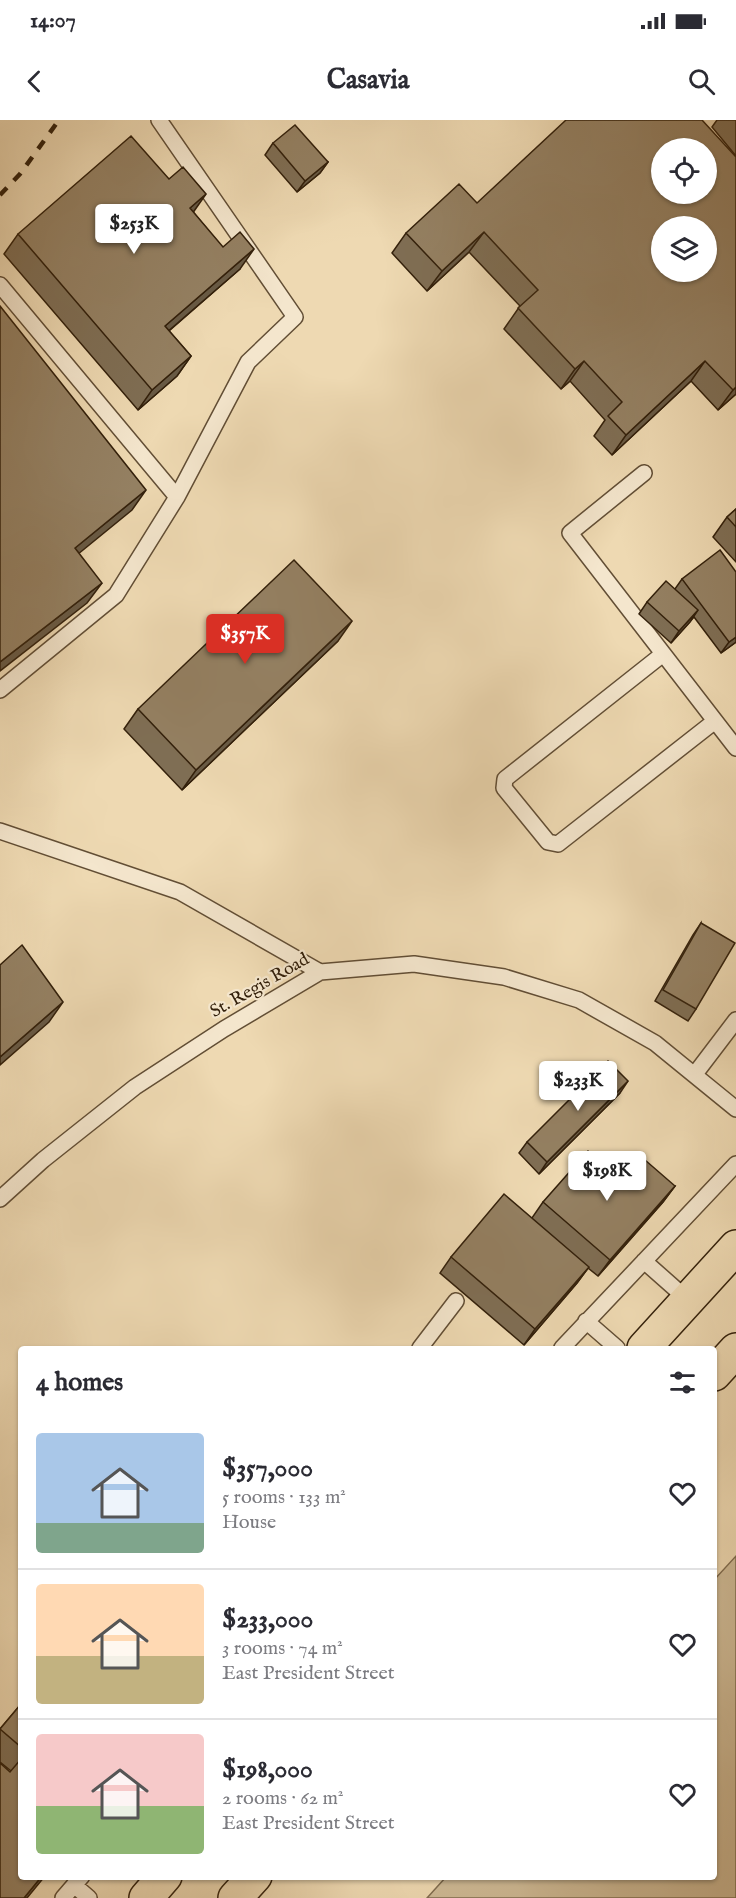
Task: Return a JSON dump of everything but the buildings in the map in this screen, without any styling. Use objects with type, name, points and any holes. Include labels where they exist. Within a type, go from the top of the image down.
[{"type":"main road","points":[[646,1346],[736,1246]]},
{"type":"main road","points":[[717,1371],[736,1350]]},
{"type":"main road","points":[[146,1898],[162,1880]]},
{"type":"main road","points":[[235,1898],[251,1880]]},
{"type":"lane","points":[[0,690],[116,595],[177,497],[248,362],[295,317],[159,120]]},
{"type":"lane","points":[[0,285],[177,497]]},
{"type":"lane","points":[[644,473],[570,533],[736,748]]},
{"type":"lane","points":[[663,654],[505,778],[504,788],[548,842],[558,844],[715,722]]},
{"type":"lane","points":[[0,831],[180,892],[320,972]]},
{"type":"lane","name":"St. Regis Road","points":[[0,1198],[43,1160],[135,1087],[224,1029],[320,972],[414,964],[504,976],[579,1000],[655,1043],[736,1109]]},
{"type":"lane","points":[[695,1074],[736,1020]]},
{"type":"lane","points":[[564,1346],[736,1164]]},
{"type":"lane","points":[[644,1261],[688,1300]]},
{"type":"lane","points":[[422,1346],[456,1301]]},
{"type":"lane","points":[[586,1321],[614,1346]]},
{"type":"lane","points":[[63,1898],[78,1881],[88,1898]]},
{"type":"shaded area","points":[[736,1556],[736,1898],[427,1898],[443,1880],[717,1880],[717,1577]]},
{"type":"railway","points":[[0,195],[20,174],[59,120]]}]
